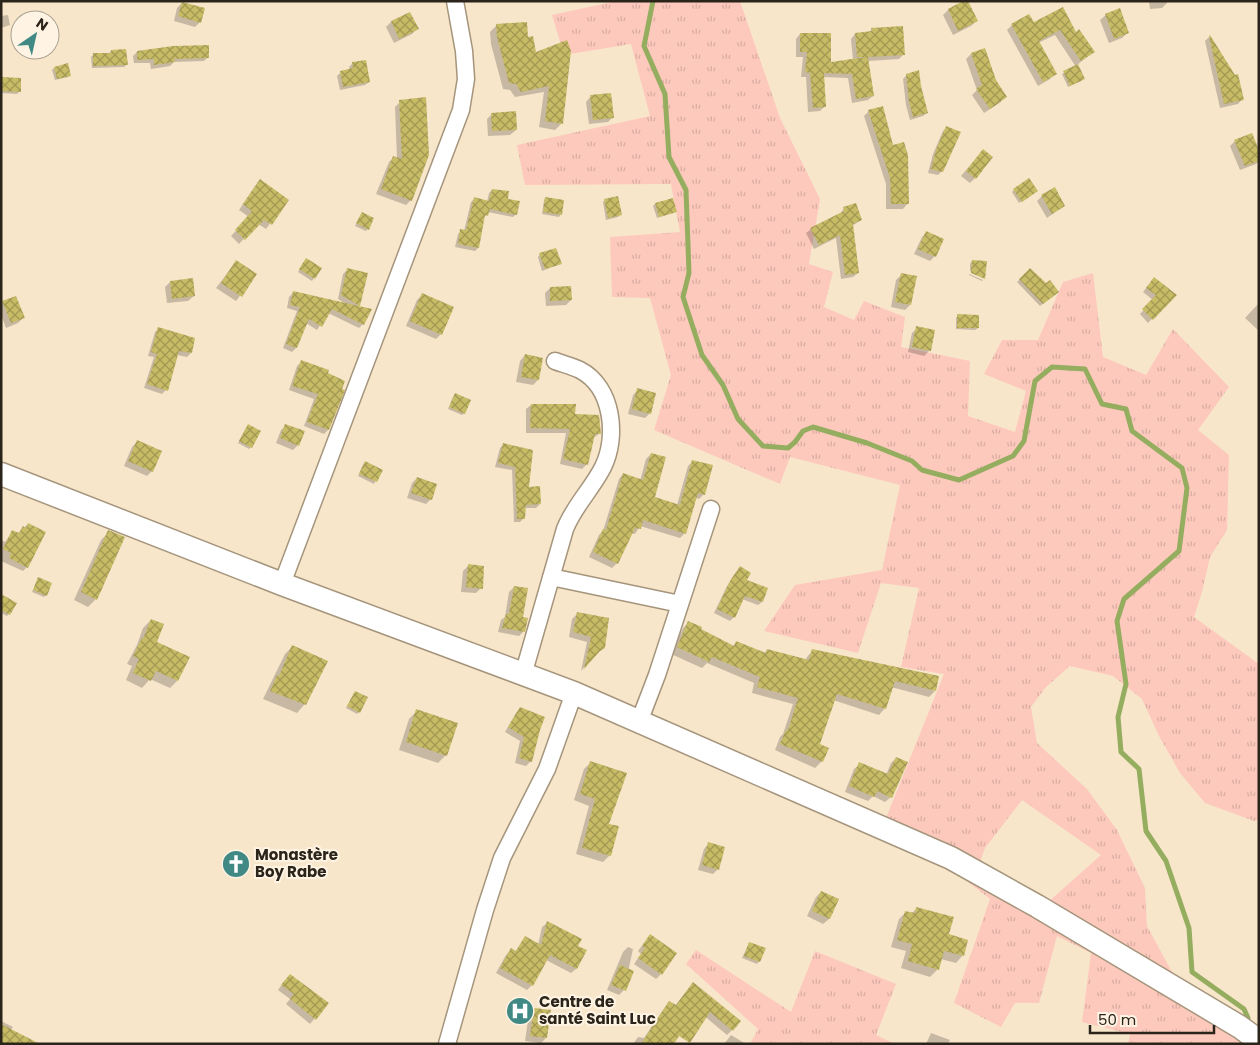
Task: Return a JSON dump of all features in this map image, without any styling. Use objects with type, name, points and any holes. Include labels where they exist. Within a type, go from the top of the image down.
[{"type":"main road","points":[[1,474],[282,584],[574,694],[951,858],[1037,906],[1240,1027],[1259,1041]]},
{"type":"street","points":[[282,584],[461,110],[466,79],[464,51],[455,1]]},
{"type":"street","points":[[524,675],[565,529],[570,516],[595,482],[604,465],[610,449],[612,432],[607,404],[594,381],[581,370],[555,361]]},
{"type":"street","points":[[639,722],[657,675],[711,509]]},
{"type":"street","points":[[551,577],[680,604]]},
{"type":"street","points":[[447,1044],[485,910],[502,858],[547,769],[574,694]]},
{"type":"green space","points":[[616,1],[740,1],[780,118],[820,199],[809,264],[833,272],[824,307],[854,320],[864,301],[905,317],[901,347],[970,361],[968,416],[1015,432],[1026,391],[984,374],[1002,340],[1038,340],[1063,282],[1093,273],[1103,357],[1146,375],[1173,329],[1229,387],[1198,430],[1229,455],[1227,530],[1210,557],[1194,617],[1259,664],[1259,820],[1254,821],[1205,803],[1180,773],[1159,736],[1142,699],[1113,676],[1070,666],[1046,687],[1031,707],[1037,743],[1087,789],[1117,830],[1145,888],[1147,926],[1172,972],[1259,1030],[1259,1044],[1128,1044],[1130,1034],[1082,1022],[1091,953],[1057,936],[1039,1003],[1015,1003],[1001,1027],[954,1003],[990,899],[886,818],[944,674],[901,667],[919,588],[881,583],[858,653],[764,631],[795,585],[882,570],[900,485],[790,457],[780,484],[654,430],[671,375],[650,298],[612,297],[610,237],[680,232],[671,184],[525,185],[517,145],[650,116],[631,44],[564,55],[552,15]],"holes":[[[1022,800],[1101,855],[1047,903],[1000,872],[980,862],[985,848]]]},
{"type":"green space","points":[[696,950],[791,1012],[815,951],[896,984],[876,1035],[895,1044],[750,1044],[758,1029],[686,964]]},
{"type":"building","points":[[963,1],[968,1],[978,21],[958,31],[948,9]]},
{"type":"building","points":[[182,2],[205,8],[201,23],[178,16]]},
{"type":"building","points":[[1063,7],[1076,32],[1079,29],[1095,52],[1081,61],[1060,30],[1039,41],[1057,74],[1043,82],[1011,24],[1029,14],[1034,22]]},
{"type":"building","points":[[1120,8],[1129,33],[1114,39],[1105,14]]},
{"type":"building","points":[[410,12],[419,29],[399,39],[391,21]]},
{"type":"building","points":[[527,22],[528,37],[533,36],[536,52],[567,40],[571,51],[563,124],[545,121],[549,86],[521,92],[516,84],[509,83],[497,37],[496,24]]},
{"type":"building","points":[[903,26],[905,55],[868,57],[874,96],[856,99],[852,74],[824,73],[826,107],[813,108],[810,73],[805,72],[807,52],[800,52],[800,33],[831,33],[831,62],[866,57],[857,57],[855,33],[872,31],[871,28]]},
{"type":"building","points":[[1210,35],[1235,75],[1238,74],[1244,100],[1224,104]]},
{"type":"building","points":[[209,45],[209,58],[174,59],[175,62],[154,65],[154,59],[137,60],[137,51],[173,46]]},
{"type":"building","points":[[985,48],[996,80],[1007,97],[990,109],[976,89],[982,85],[971,53]]},
{"type":"building","points":[[126,49],[128,65],[93,66],[93,53],[111,53],[111,50]]},
{"type":"building","points":[[366,60],[370,82],[343,87],[340,71],[353,68],[352,62]]},
{"type":"building","points":[[68,63],[71,76],[57,79],[54,67]]},
{"type":"building","points":[[1078,64],[1085,79],[1070,86],[1063,71]]},
{"type":"building","points":[[919,70],[928,113],[913,117],[906,74]]},
{"type":"building","points":[[1,77],[21,78],[21,92],[1,91]]},
{"type":"building","points":[[611,93],[614,118],[593,120],[590,95]]},
{"type":"building","points":[[426,97],[429,155],[412,201],[381,189],[393,156],[402,159],[399,100]]},
{"type":"building","points":[[883,106],[893,145],[904,142],[908,155],[909,204],[891,204],[890,178],[868,110]]},
{"type":"building","points":[[516,111],[517,130],[492,131],[491,113]]},
{"type":"building","points":[[946,126],[961,132],[943,172],[931,169],[936,150]]},
{"type":"building","points":[[1252,133],[1259,150],[1259,161],[1245,166],[1234,140]]},
{"type":"building","points":[[983,149],[993,157],[976,179],[966,171]]},
{"type":"building","points":[[1029,178],[1038,191],[1022,202],[1013,189]]},
{"type":"building","points":[[260,179],[289,200],[272,225],[264,220],[245,240],[235,230],[252,211],[243,204]]},
{"type":"building","points":[[1055,187],[1065,206],[1052,214],[1041,195]]},
{"type":"building","points":[[492,189],[509,191],[508,199],[520,201],[517,215],[490,209],[488,216],[485,215],[479,248],[458,244],[460,229],[466,230],[474,197],[489,201]]},
{"type":"building","points":[[618,196],[622,215],[608,218],[604,199]]},
{"type":"building","points":[[545,197],[564,200],[562,215],[543,212]]},
{"type":"building","points":[[673,198],[677,212],[659,217],[655,203]]},
{"type":"building","points":[[856,203],[862,220],[853,224],[859,273],[845,275],[840,235],[819,245],[810,228],[844,211],[843,207]]},
{"type":"building","points":[[362,212],[374,218],[369,230],[356,223]]},
{"type":"building","points":[[926,231],[944,239],[936,257],[918,249]]},
{"type":"building","points":[[556,248],[562,264],[545,269],[539,253]]},
{"type":"building","points":[[306,258],[322,268],[315,279],[299,269]]},
{"type":"building","points":[[236,260],[257,274],[242,297],[221,283]]},
{"type":"building","points":[[972,260],[987,261],[985,279],[971,273]]},
{"type":"building","points":[[347,268],[368,273],[360,306],[341,295]]},
{"type":"building","points":[[1030,268],[1046,283],[1050,280],[1059,292],[1043,304],[1019,279]]},
{"type":"building","points":[[901,273],[917,276],[911,305],[895,302]]},
{"type":"building","points":[[1154,277],[1177,295],[1153,320],[1142,309],[1156,295],[1146,288]]},
{"type":"building","points":[[193,278],[195,296],[172,299],[170,281]]},
{"type":"building","points":[[571,286],[572,300],[550,301],[550,287]]},
{"type":"building","points":[[293,291],[372,309],[364,325],[332,309],[322,327],[309,319],[297,348],[286,344],[300,307],[290,305]]},
{"type":"building","points":[[422,293],[454,307],[442,335],[410,321]]},
{"type":"building","points":[[16,296],[25,318],[11,323],[2,301]]},
{"type":"building","points":[[957,314],[979,315],[979,328],[957,328]]},
{"type":"building","points":[[916,326],[935,330],[931,351],[912,347]]},
{"type":"building","points":[[158,327],[195,338],[192,353],[179,351],[168,391],[147,384],[157,354],[151,352]]},
{"type":"building","points":[[525,354],[543,358],[539,380],[521,377]]},
{"type":"building","points":[[301,360],[329,370],[328,373],[345,381],[342,389],[345,390],[329,430],[307,422],[318,394],[292,386]]},
{"type":"building","points":[[637,388],[656,393],[651,414],[632,409]]},
{"type":"building","points":[[455,393],[471,400],[465,414],[449,407]]},
{"type":"building","points":[[531,404],[576,404],[575,414],[599,415],[601,434],[595,434],[588,465],[563,459],[570,429],[530,428]]},
{"type":"building","points":[[248,424],[261,431],[252,448],[239,441]]},
{"type":"building","points":[[285,424],[305,431],[299,446],[280,438]]},
{"type":"building","points":[[137,440],[162,451],[153,472],[128,461]]},
{"type":"building","points":[[503,443],[533,450],[529,487],[540,486],[541,504],[526,505],[525,519],[517,519],[515,467],[498,463]]},
{"type":"building","points":[[651,453],[666,457],[655,497],[680,505],[692,460],[713,465],[705,495],[698,493],[686,534],[643,520],[641,529],[635,528],[618,564],[593,552],[603,529],[606,530],[623,473],[643,480]]},
{"type":"building","points":[[365,461],[383,470],[377,482],[359,474]]},
{"type":"building","points":[[417,477],[437,484],[432,500],[411,493]]},
{"type":"building","points":[[28,523],[46,532],[28,568],[9,558],[11,553],[3,549],[12,530],[19,533],[23,526],[26,528]]},
{"type":"building","points":[[108,530],[125,537],[97,600],[81,592]]},
{"type":"building","points":[[468,564],[484,566],[483,589],[466,587]]},
{"type":"building","points":[[740,566],[751,573],[747,580],[768,588],[763,602],[745,596],[735,618],[717,609],[730,581]]},
{"type":"building","points":[[38,577],[52,583],[47,596],[33,590]]},
{"type":"building","points":[[514,586],[528,588],[523,617],[528,618],[525,632],[502,628],[506,614],[509,614]]},
{"type":"building","points":[[1,594],[17,603],[10,615],[1,610]]},
{"type":"building","points":[[577,612],[609,618],[605,648],[584,669],[591,637],[573,632]]},
{"type":"building","points":[[151,619],[164,624],[157,642],[190,657],[178,681],[156,671],[151,681],[133,673],[139,659],[133,656],[143,639]]},
{"type":"building","points":[[688,621],[734,646],[736,641],[766,653],[767,649],[809,660],[812,649],[939,676],[936,691],[895,681],[886,709],[837,694],[820,744],[829,748],[823,762],[780,744],[786,730],[788,730],[798,698],[757,687],[760,677],[712,657],[709,662],[677,647]]},
{"type":"building","points":[[292,645],[328,661],[306,705],[270,691],[277,675],[279,676]]},
{"type":"building","points":[[355,691],[368,697],[360,713],[347,706]]},
{"type":"building","points":[[520,707],[545,717],[532,762],[519,758],[524,737],[508,727]]},
{"type":"building","points":[[416,709],[458,723],[447,756],[406,742]]},
{"type":"building","points":[[896,757],[908,762],[892,798],[877,791],[874,797],[849,786],[859,762],[888,774]]},
{"type":"building","points":[[590,761],[627,773],[609,824],[619,826],[611,856],[582,848],[595,799],[580,794]]},
{"type":"building","points":[[708,842],[725,847],[719,870],[702,865]]},
{"type":"building","points":[[821,891],[839,899],[830,919],[812,911]]},
{"type":"building","points":[[916,907],[954,917],[949,934],[968,940],[964,956],[944,951],[939,970],[908,961],[912,944],[897,940],[905,911],[915,913]]},
{"type":"building","points":[[547,921],[582,939],[578,946],[587,950],[577,969],[550,955],[533,986],[500,968],[511,948],[516,951],[525,936],[541,945]]},
{"type":"building","points":[[650,934],[677,953],[662,975],[638,958],[645,948],[642,946]]},
{"type":"building","points":[[749,942],[766,948],[760,962],[744,956]]},
{"type":"building","points":[[620,965],[634,971],[626,991],[611,985]]},
{"type":"building","points":[[290,974],[329,1003],[316,1020],[290,999],[294,994],[281,985]]},
{"type":"building","points":[[693,982],[741,1021],[733,1031],[710,1012],[690,1043],[679,1036],[674,1044],[641,1044],[669,1001],[676,1005]]},
{"type":"building","points":[[534,1008],[551,1010],[547,1038],[530,1036]]},
{"type":"building","points":[[1,1024],[40,1044],[1,1044]]},
{"type":"waterway","points":[[653,1],[644,46],[665,94],[669,157],[686,190],[689,273],[683,297],[702,355],[723,385],[738,419],[763,446],[788,448],[803,431],[813,427],[867,443],[912,461],[922,470],[959,480],[1013,456],[1024,441],[1035,381],[1052,367],[1085,369],[1102,404],[1126,409],[1132,431],[1182,468],[1187,488],[1179,551],[1124,599],[1117,621],[1126,684],[1118,717],[1121,752],[1139,769],[1146,831],[1166,861],[1189,928],[1192,972],[1244,1009],[1248,1018]]},
{"type":"place","name":"Monastère Boy Rabe","points":[[236,864]]},
{"type":"place","name":"Centre de santé Saint Luc","points":[[520,1011]]}]
